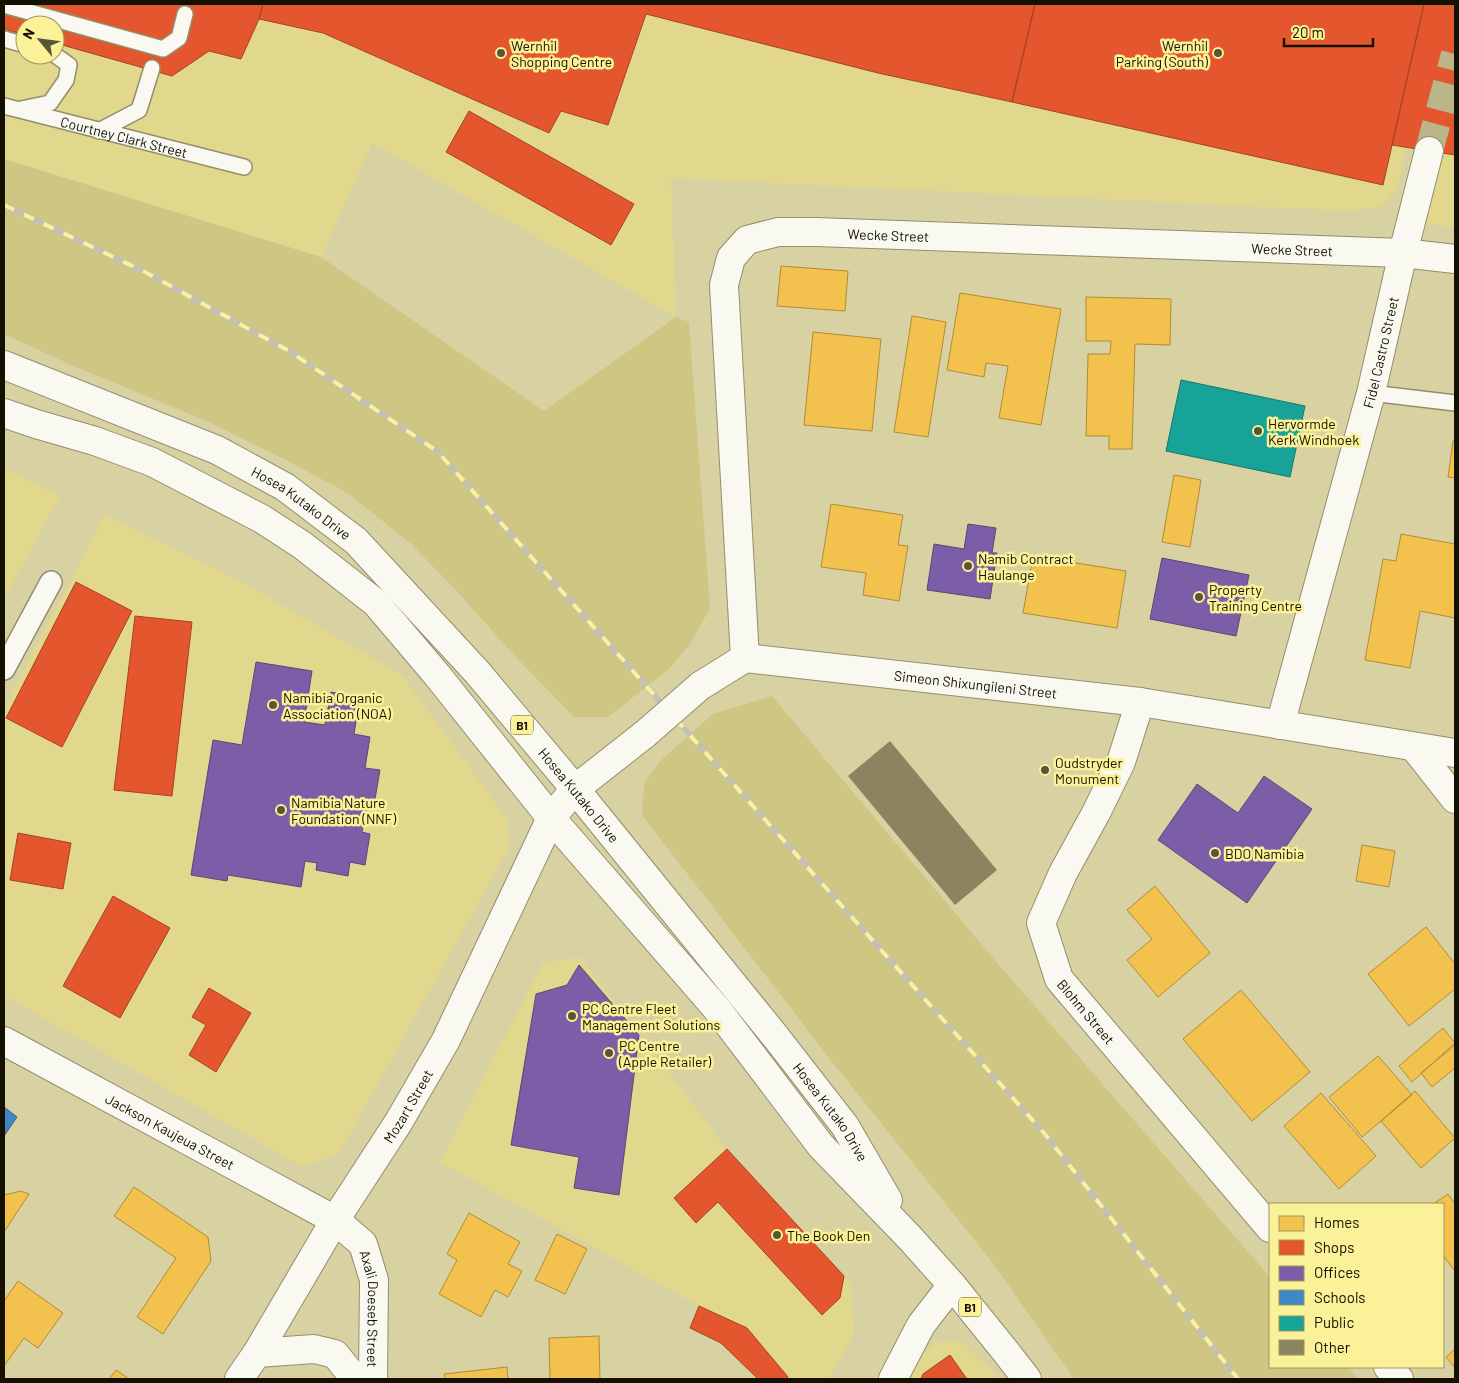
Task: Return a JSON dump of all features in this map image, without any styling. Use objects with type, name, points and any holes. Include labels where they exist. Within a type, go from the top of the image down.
[{"type":"street","name":"Fidel Castro Street","points":[[1280,725],[1371,393],[1403,253],[1429,151]]},
{"type":"street","name":"Wecke Street","points":[[745,658],[724,285],[731,258],[747,240],[778,232],[816,232],[1403,253],[1455,259]]},
{"type":"street","name":"Hosea Kutako Drive","points":[[4,365],[217,450],[285,487],[356,541],[477,672],[776,1036],[845,1126],[910,1238]]},
{"type":"street","name":"Hosea Kutako Drive","points":[[4,413],[95,441],[152,462],[262,519],[302,545],[376,603],[437,674],[551,818],[717,1010],[821,1146],[910,1238],[952,1285],[1027,1379]]},
{"type":"street","points":[[4,669],[51,582]]},
{"type":"street","points":[[551,818],[575,789],[645,734],[700,686],[745,658]]},
{"type":"street","name":"Simeon Shixungileni Street","points":[[745,658],[1140,702],[1455,753]]},
{"type":"street","name":"Blohm Street","points":[[1140,702],[1121,762],[1063,873],[1041,923],[1059,979],[1269,1227]]},
{"type":"street","points":[[1414,747],[1455,799]]},
{"type":"street","name":"Mozart Street","points":[[239,1379],[258,1353],[335,1220],[398,1122],[446,1040],[551,818]]},
{"type":"street","name":"Jackson Kaujeua Street","points":[[4,1041],[335,1220]]},
{"type":"street","name":"Axali Doeseb Street","points":[[335,1220],[363,1244],[374,1280],[373,1379]]},
{"type":"street","points":[[893,1379],[921,1325],[952,1285]]},
{"type":"street","name":"Axali Doeseb Street","points":[[258,1353],[314,1349],[335,1354],[355,1379]]},
{"type":"street","points":[[1389,1368],[1399,1379]]},
{"type":"lane","points":[[4,5],[163,49],[179,38],[185,14]]},
{"type":"lane","points":[[10,108],[50,103],[66,80],[69,65],[65,62]]},
{"type":"lane","points":[[99,131],[139,110],[152,68]]},
{"type":"lane","name":"Courtney Clark Street","points":[[10,108],[244,167]]},
{"type":"lane","points":[[1371,393],[1455,403]]},
{"type":"shaded area","points":[[4,4],[1441,4],[1397,188],[1381,207],[1350,211],[671,178],[676,317],[372,143],[321,257],[4,159]]},
{"type":"shaded area","points":[[1455,54],[1455,227],[1411,222],[1429,151]]},
{"type":"shaded area","points":[[4,159],[321,257],[544,411],[676,317],[689,322],[710,608],[691,643],[669,669],[608,717],[574,717],[410,543],[349,494],[209,422],[71,365],[4,334]]},
{"type":"shaded area","points":[[4,468],[60,496],[4,599]]},
{"type":"shaded area","points":[[105,515],[237,579],[402,675],[508,820],[509,848],[339,1153],[302,1167],[4,995],[4,708]]},
{"type":"shaded area","points":[[772,696],[994,959],[1269,1276],[1269,1368],[1349,1368],[1359,1379],[1074,1379],[995,1266],[833,1063],[642,815],[644,783],[663,758],[713,714]]},
{"type":"shaded area","points":[[580,957],[727,1149],[851,1284],[854,1334],[829,1379],[791,1379],[747,1328],[699,1306],[440,1162],[543,963]]},
{"type":"shaded area","points":[[936,1342],[962,1342],[999,1379],[909,1379],[916,1361]]},
{"type":"building: Homes","points":[[781,266],[848,271],[845,311],[777,306]]},
{"type":"building: Homes","points":[[960,293],[1061,309],[1041,425],[999,418],[1008,366],[986,363],[984,377],[947,370]]},
{"type":"building: Homes","points":[[1086,297],[1171,299],[1170,345],[1135,344],[1132,449],[1109,449],[1109,436],[1086,436],[1088,354],[1110,354],[1111,341],[1086,341]]},
{"type":"building: Homes","points":[[912,316],[946,322],[928,437],[894,432]]},
{"type":"building: Homes","points":[[813,332],[881,339],[872,431],[804,425]]},
{"type":"building: Homes","points":[[1453,441],[1455,441],[1455,478],[1448,477]]},
{"type":"building: Homes","points":[[1174,475],[1201,480],[1190,547],[1162,542]]},
{"type":"building: Homes","points":[[831,504],[903,515],[898,545],[908,546],[899,601],[863,595],[866,573],[821,567]]},
{"type":"building: Homes","points":[[1401,534],[1455,544],[1455,618],[1420,611],[1410,668],[1365,660],[1383,559],[1396,561]]},
{"type":"building: Homes","points":[[1033,556],[1126,571],[1117,628],[1023,613]]},
{"type":"building: Homes","points":[[1362,845],[1395,851],[1389,887],[1356,881]]},
{"type":"building: Homes","points":[[1155,886],[1210,953],[1158,997],[1127,960],[1152,939],[1127,910]]},
{"type":"building: Homes","points":[[1426,927],[1455,964],[1455,989],[1409,1026],[1368,974]]},
{"type":"building: Homes","points":[[1241,990],[1310,1072],[1252,1121],[1183,1039]]},
{"type":"building: Homes","points":[[1443,1028],[1455,1043],[1412,1082],[1399,1066]]},
{"type":"building: Homes","points":[[1455,1045],[1455,1068],[1432,1087],[1421,1073]]},
{"type":"building: Homes","points":[[1378,1056],[1412,1095],[1362,1137],[1329,1097]]},
{"type":"building: Homes","points":[[1415,1091],[1455,1138],[1421,1168],[1381,1121]]},
{"type":"building: Homes","points":[[1321,1093],[1376,1156],[1339,1189],[1284,1126]]},
{"type":"building: Homes","points":[[134,1187],[208,1237],[211,1261],[163,1334],[137,1317],[176,1258],[114,1216]]},
{"type":"building: Homes","points":[[21,1191],[29,1194],[4,1232],[4,1195]]},
{"type":"building: Homes","points":[[1448,1194],[1455,1204],[1454,1270],[1444,1256],[1444,1203],[1434,1203]]},
{"type":"building: Homes","points":[[469,1213],[520,1242],[508,1264],[522,1271],[508,1297],[495,1290],[481,1317],[439,1294],[457,1260],[447,1254]]},
{"type":"building: Homes","points":[[557,1234],[587,1249],[565,1294],[535,1280]]},
{"type":"building: Homes","points":[[18,1281],[63,1313],[38,1348],[24,1338],[4,1366],[4,1301]]},
{"type":"building: Homes","points":[[599,1336],[600,1379],[550,1379],[549,1338]]},
{"type":"building: Homes","points":[[1455,1349],[1455,1368],[1446,1357]]},
{"type":"building: Homes","points":[[507,1367],[508,1379],[445,1379],[444,1374]]},
{"type":"building: Homes","points":[[116,1370],[129,1379],[109,1379]]},
{"type":"building: Shops","points":[[4,4],[263,4],[259,19],[241,59],[209,51],[172,76],[65,46],[65,15],[15,15],[15,32],[4,29]]},
{"type":"building: Shops","name":"Wernhil Shopping Centre","points":[[263,4],[1035,4],[1012,102],[878,73],[646,14],[608,125],[561,111],[549,133],[323,33],[259,19]]},
{"type":"building: Shops","name":"Wernhil Parking (South)","points":[[1035,4],[1424,4],[1383,185],[1012,102]]},
{"type":"building: Shops","points":[[1424,4],[1455,4],[1455,155],[1392,145]]},
{"type":"building: Shops","points":[[469,111],[634,204],[611,245],[446,152]]},
{"type":"building: Shops","points":[[76,582],[132,611],[62,747],[6,718]]},
{"type":"building: Shops","points":[[135,616],[192,622],[172,796],[114,790]]},
{"type":"building: Shops","points":[[18,833],[71,843],[63,889],[10,880]]},
{"type":"building: Shops","points":[[113,896],[170,928],[120,1018],[63,986]]},
{"type":"building: Shops","points":[[209,988],[251,1013],[216,1072],[189,1055],[206,1025],[192,1017]]},
{"type":"building: Shops","points":[[727,1149],[844,1276],[840,1298],[822,1315],[718,1202],[696,1223],[674,1198]]},
{"type":"building: Shops","points":[[699,1306],[747,1328],[788,1377],[786,1379],[758,1379],[721,1343],[690,1328]]},
{"type":"building: Shops","points":[[950,1355],[967,1379],[921,1379],[923,1374]]},
{"type":"building: Offices","points":[[968,524],[996,528],[992,553],[997,553],[990,599],[927,590],[934,544],[964,549]]},
{"type":"building: Offices","name":"Property Training Centre","points":[[1162,558],[1249,575],[1236,636],[1150,619]]},
{"type":"building: Offices","points":[[256,662],[312,671],[304,722],[325,725],[331,692],[360,697],[354,734],[370,737],[365,768],[380,770],[374,805],[367,804],[362,832],[370,834],[365,865],[350,862],[348,876],[316,870],[317,863],[305,861],[301,887],[228,875],[227,881],[191,875],[213,740],[242,745]]},
{"type":"building: Offices","points":[[1264,776],[1312,809],[1247,903],[1158,840],[1197,784],[1238,813]]},
{"type":"building: Offices","points":[[579,965],[639,1035],[619,1195],[574,1188],[579,1157],[511,1145],[536,994],[567,985]]},
{"type":"building: Schools","points":[[4,1107],[17,1117],[4,1136]]},
{"type":"building: Public","points":[[1181,380],[1305,406],[1290,477],[1166,451]]},
{"type":"building: Other","points":[[890,741],[997,870],[955,905],[848,776]]},
{"type":"tunnel","points":[[1429,151],[1455,54]]},
{"type":"railway","points":[[4,205],[145,272],[289,351],[437,451],[1044,1133],[1238,1379]]},
{"type":"place","name":"Wernhil Shopping Centre","points":[[501,53]]},
{"type":"place","name":"Wernhil Parking (South)","points":[[1218,53]]},
{"type":"place","name":"Hervormde Kerk Windhoek","points":[[1258,431]]},
{"type":"place","name":"Namib Contract Haulange","points":[[968,566]]},
{"type":"place","name":"Property Training Centre","points":[[1199,597]]},
{"type":"place","name":"Namibia Organic Association (NOA)","points":[[273,705]]},
{"type":"place","name":"Oudstryder Monument","points":[[1045,770]]},
{"type":"place","name":"Namibia Nature Foundation (NNF)","points":[[281,810]]},
{"type":"place","name":"BDO Namibia","points":[[1215,853]]},
{"type":"place","name":"PC Centre Fleet Management Solutions","points":[[572,1016]]},
{"type":"place","name":"PC Centre (Apple Retailer)","points":[[609,1053]]},
{"type":"place","name":"The Book Den","points":[[777,1235]]}]
